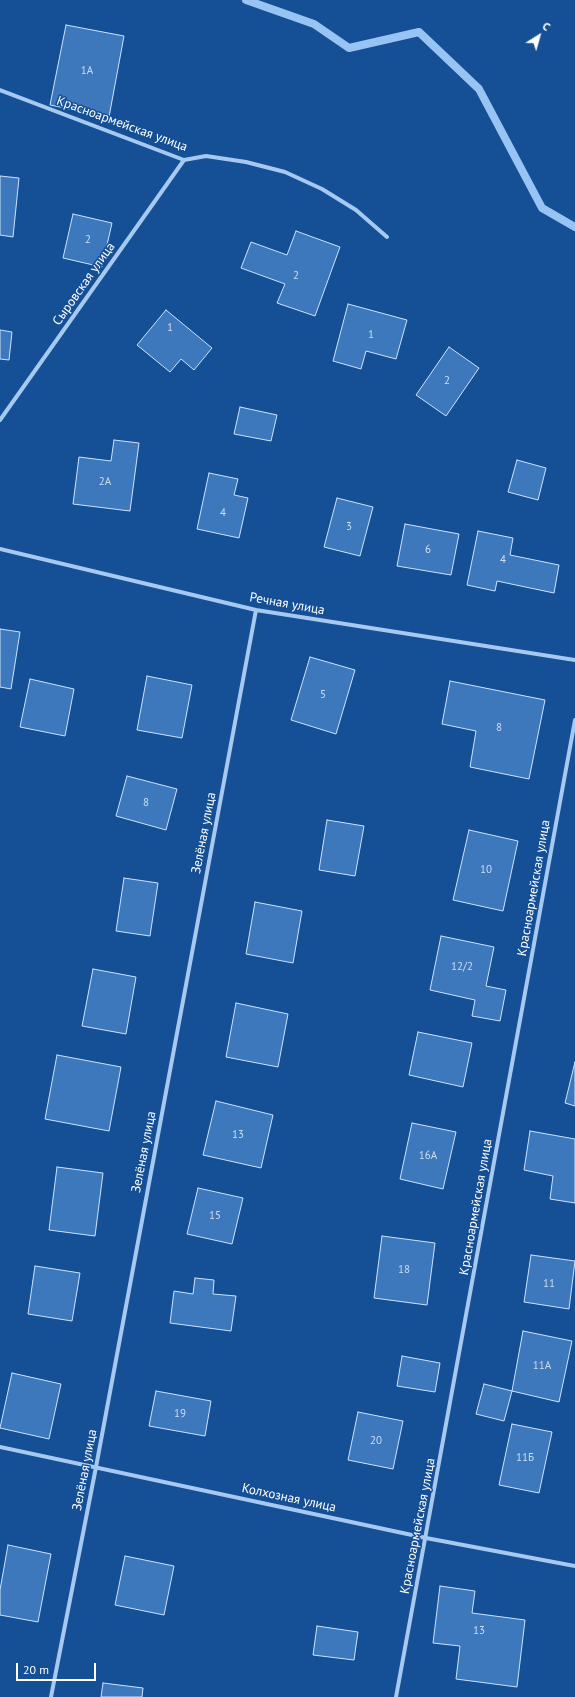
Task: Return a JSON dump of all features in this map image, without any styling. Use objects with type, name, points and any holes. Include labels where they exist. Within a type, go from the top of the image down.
[{"type":"street","name":"Красноармейская улица","points":[[0,90],[184,160],[206,156],[246,162],[285,172],[322,189],[356,210],[387,237]]},
{"type":"street","name":"Сыровская улица","points":[[0,420],[184,160]]},
{"type":"street","name":"Речная улица","points":[[0,549],[256,610],[575,660]]},
{"type":"street","name":"Зелёная улица","points":[[51,1697],[96,1467],[256,610]]},
{"type":"street","name":"Красноармейская улица","points":[[396,1697],[575,720]]},
{"type":"street","name":"Колхозная улица","points":[[0,1448],[96,1467],[426,1538],[575,1566]]},
{"type":"building","points":[[66,25],[124,36],[109,117],[50,105]]},
{"type":"building","points":[[0,176],[19,178],[13,237],[0,235]]},
{"type":"building","points":[[73,214],[112,223],[102,267],[63,258]]},
{"type":"building","points":[[296,231],[340,247],[315,316],[277,303],[285,284],[241,268],[251,242],[287,255]]},
{"type":"building","points":[[348,304],[407,320],[396,359],[366,351],[361,369],[333,361]]},
{"type":"building","points":[[166,310],[212,348],[194,370],[181,359],[170,372],[137,345]]},
{"type":"building","points":[[0,330],[12,332],[9,360],[0,359]]},
{"type":"building","points":[[449,347],[479,368],[446,416],[416,395]]},
{"type":"building","points":[[240,407],[277,415],[271,441],[234,434]]},
{"type":"building","points":[[114,440],[139,443],[130,511],[73,504],[79,457],[111,461]]},
{"type":"building","points":[[517,460],[546,468],[538,500],[508,492]]},
{"type":"building","points":[[209,473],[238,479],[234,495],[248,498],[239,538],[197,529]]},
{"type":"building","points":[[337,498],[373,507],[360,556],[324,547]]},
{"type":"building","points":[[405,524],[459,534],[451,575],[397,566]]},
{"type":"building","points":[[478,531],[513,538],[510,555],[559,565],[554,593],[497,581],[495,591],[467,585]]},
{"type":"building","points":[[0,629],[20,632],[11,689],[0,687]]},
{"type":"building","points":[[310,657],[355,670],[336,734],[291,720]]},
{"type":"building","points":[[147,676],[192,685],[182,738],[137,730]]},
{"type":"building","points":[[30,679],[74,689],[65,736],[20,727]]},
{"type":"building","points":[[450,681],[545,700],[529,779],[470,767],[476,731],[442,724]]},
{"type":"building","points":[[127,776],[177,789],[166,830],[116,816]]},
{"type":"building","points":[[327,820],[364,826],[355,876],[319,870]]},
{"type":"building","points":[[469,830],[518,841],[503,911],[453,900]]},
{"type":"building","points":[[124,878],[158,883],[150,936],[116,931]]},
{"type":"building","points":[[255,902],[302,911],[293,963],[246,954]]},
{"type":"building","points":[[441,936],[494,947],[486,986],[506,990],[500,1021],[472,1016],[475,1000],[430,990]]},
{"type":"building","points":[[93,969],[136,977],[126,1034],[82,1026]]},
{"type":"building","points":[[236,1003],[288,1014],[278,1067],[226,1057]]},
{"type":"building","points":[[418,1032],[472,1043],[463,1087],[409,1075]]},
{"type":"building","points":[[57,1055],[121,1067],[109,1131],[45,1119]]},
{"type":"building","points":[[575,1062],[575,1106],[565,1103]]},
{"type":"building","points":[[216,1101],[273,1115],[261,1168],[203,1155]]},
{"type":"building","points":[[412,1123],[456,1132],[443,1189],[400,1179]]},
{"type":"building","points":[[530,1131],[575,1139],[575,1203],[550,1199],[553,1176],[524,1170]]},
{"type":"building","points":[[57,1167],[103,1173],[95,1236],[49,1230]]},
{"type":"building","points":[[198,1188],[243,1198],[232,1244],[187,1234]]},
{"type":"building","points":[[382,1236],[435,1243],[427,1305],[374,1298]]},
{"type":"building","points":[[531,1255],[575,1261],[569,1309],[524,1302]]},
{"type":"building","points":[[35,1266],[80,1273],[72,1321],[28,1314]]},
{"type":"building","points":[[195,1278],[214,1280],[213,1294],[236,1296],[231,1331],[170,1323],[174,1291],[193,1294]]},
{"type":"building","points":[[523,1331],[572,1341],[559,1402],[512,1391]]},
{"type":"building","points":[[402,1356],[440,1363],[435,1392],[397,1386]]},
{"type":"building","points":[[12,1373],[61,1384],[49,1439],[0,1428]]},
{"type":"building","points":[[484,1384],[512,1391],[504,1421],[476,1414]]},
{"type":"building","points":[[156,1391],[211,1401],[205,1436],[149,1426]]},
{"type":"building","points":[[358,1412],[403,1421],[393,1469],[348,1460]]},
{"type":"building","points":[[512,1424],[552,1432],[539,1493],[499,1485]]},
{"type":"building","points":[[8,1545],[51,1554],[38,1622],[0,1615],[0,1590]]},
{"type":"building","points":[[125,1556],[174,1566],[164,1615],[115,1605]]},
{"type":"building","points":[[440,1586],[475,1591],[472,1613],[525,1620],[517,1687],[456,1679],[460,1646],[433,1643]]},
{"type":"building","points":[[317,1626],[358,1632],[354,1660],[313,1655]]},
{"type":"building","points":[[103,1683],[143,1688],[142,1697],[101,1697]]},
{"type":"waterway","points":[[246,0],[314,24],[349,48],[419,32],[479,89],[542,208],[575,227]]}]
